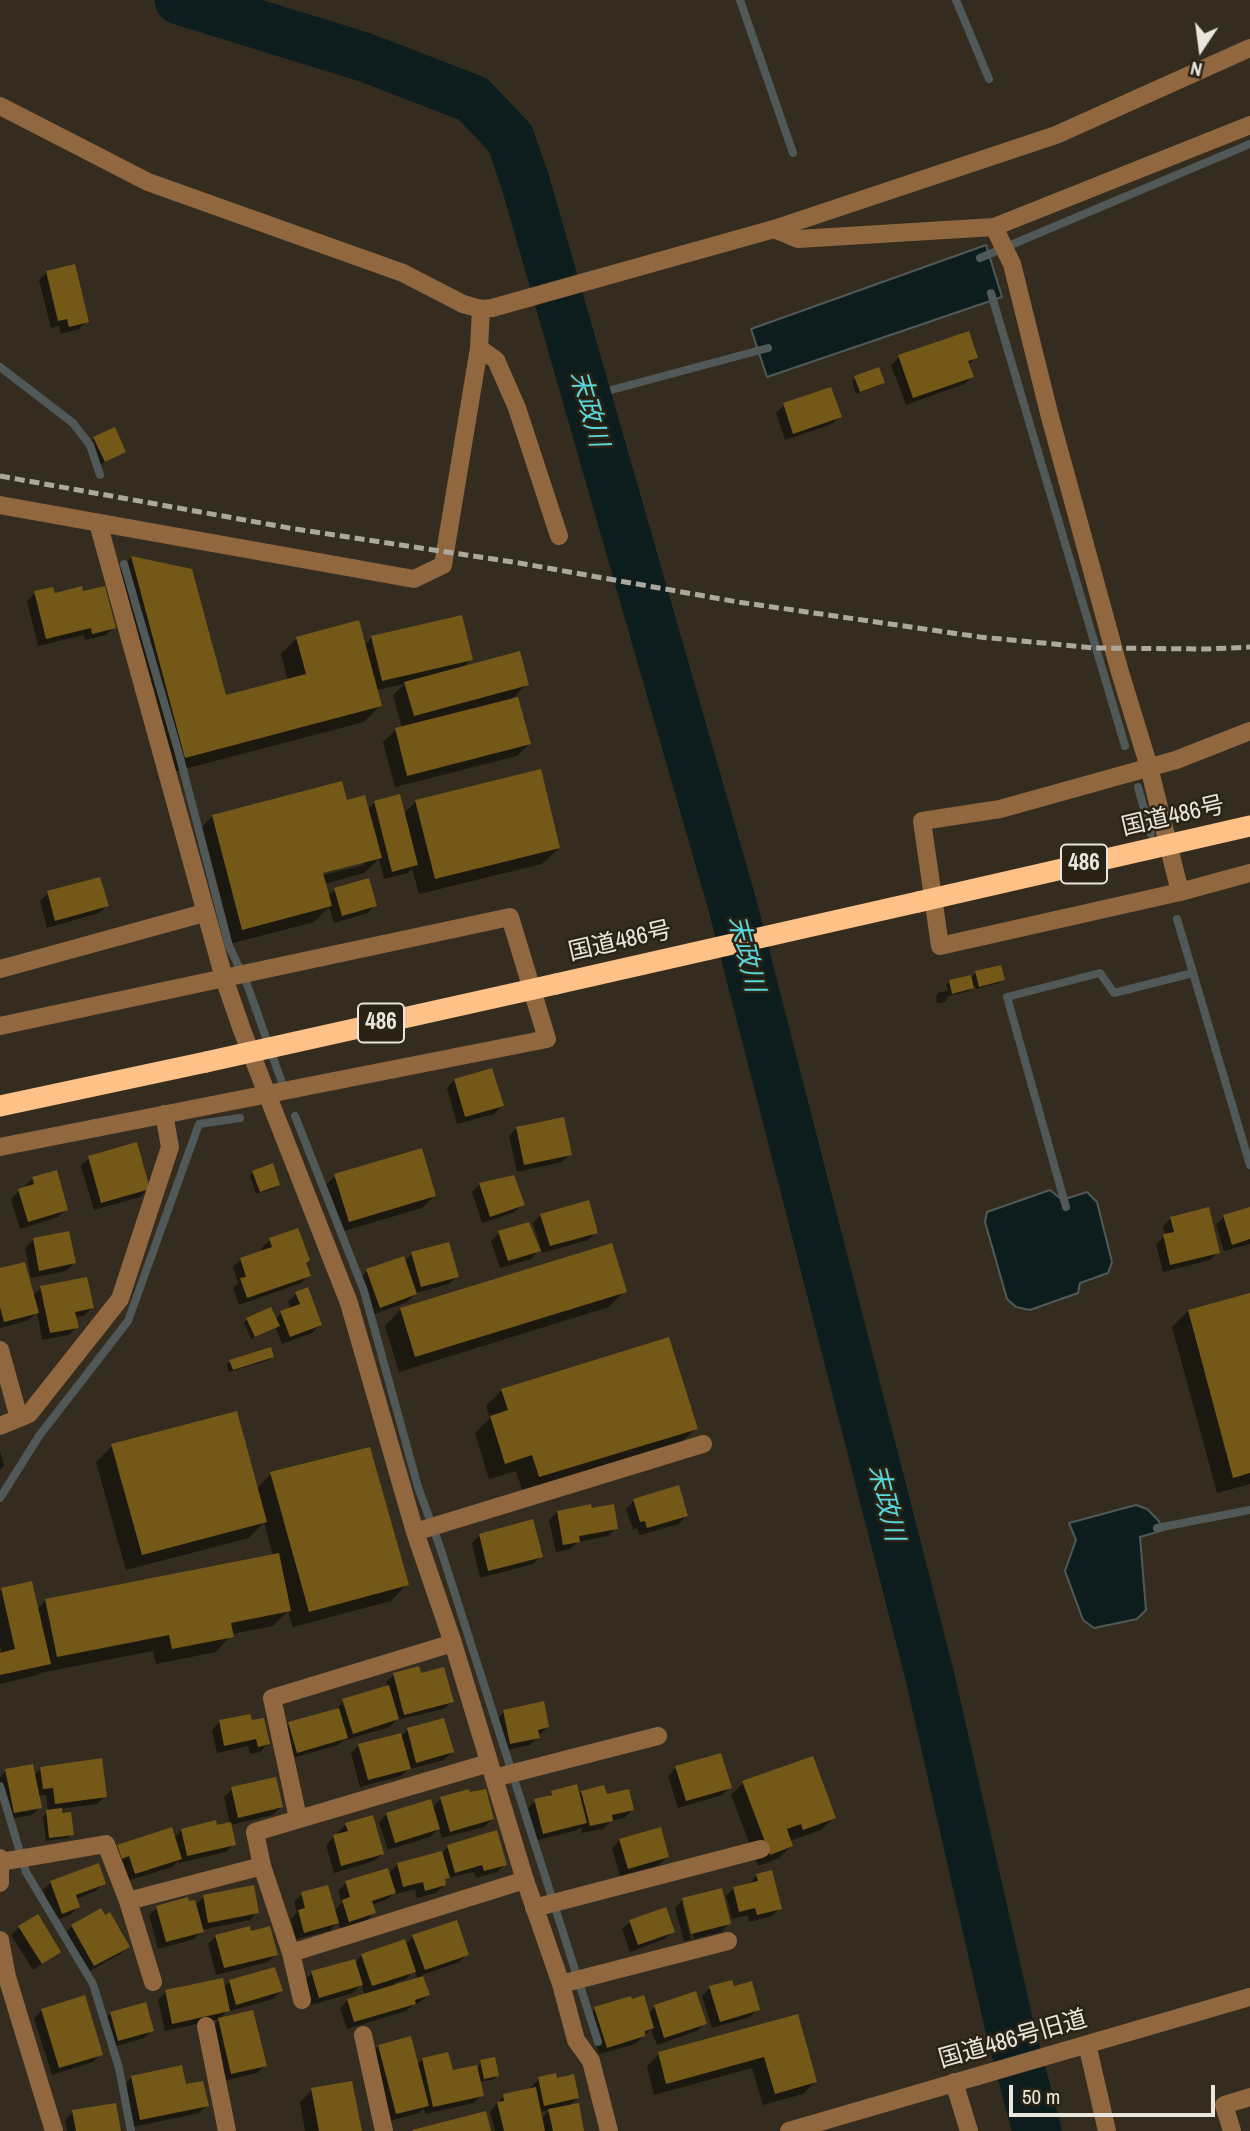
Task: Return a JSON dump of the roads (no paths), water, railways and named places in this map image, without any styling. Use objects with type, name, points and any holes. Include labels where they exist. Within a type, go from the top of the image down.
[{"type":"highway","name":"国道486号","points":[[0,1106],[789,932],[1250,826]]},
{"type":"street","points":[[0,106],[148,182],[403,273],[463,304],[481,309],[512,303],[774,229],[1056,135],[1250,48]]},
{"type":"street","points":[[774,229],[798,239],[997,232],[1250,125]]},
{"type":"street","points":[[997,232],[1012,264],[1050,417],[1119,669],[1149,767],[1180,892]]},
{"type":"street","points":[[0,505],[414,579],[443,565],[479,348],[481,309]]},
{"type":"street","points":[[479,348],[496,360],[517,408],[559,536]]},
{"type":"street","points":[[98,523],[204,913],[237,975],[242,1030],[349,1303],[427,1528],[453,1643],[501,1773],[525,1880],[547,1904],[572,1982],[576,2040],[591,2061],[608,2131]]},
{"type":"street","points":[[1250,730],[1176,760],[1000,809],[922,821],[940,946],[1180,892],[1250,873]]},
{"type":"street","points":[[0,969],[204,913]]},
{"type":"street","points":[[0,1026],[510,917],[547,1038],[0,1147]]},
{"type":"street","points":[[0,1426],[29,1414],[120,1299],[170,1147],[164,1114]]},
{"type":"street","points":[[0,1350],[19,1418]]},
{"type":"street","points":[[427,1528],[703,1444]]},
{"type":"street","points":[[298,1818],[272,1698],[453,1643]]},
{"type":"street","points":[[302,2000],[291,1953],[262,1866],[255,1832],[298,1818],[657,1736]]},
{"type":"street","points":[[0,1883],[11,1859],[106,1844],[128,1901],[153,1982]]},
{"type":"street","points":[[547,1904],[761,1849]]},
{"type":"street","points":[[128,1901],[262,1866]]},
{"type":"street","points":[[291,1953],[525,1880]]},
{"type":"street","points":[[0,1940],[7,1977],[54,2131]]},
{"type":"street","points":[[572,1982],[728,1941]]},
{"type":"street","name":"国道486号旧道","points":[[789,2131],[1250,1997]]},
{"type":"street","points":[[206,2026],[227,2131]]},
{"type":"street","points":[[363,2035],[384,2131]]},
{"type":"street","points":[[1087,2044],[1107,2131]]},
{"type":"street","points":[[954,2082],[968,2131]]},
{"type":"street","points":[[1232,2131],[1224,2105],[1250,2097]]},
{"type":"waterway","name":"末政川","points":[[179,0],[364,57],[473,99],[510,138],[525,181],[733,907],[930,1677],[1010,2029],[1037,2131]]},
{"type":"waterway","points":[[740,0],[793,153]]},
{"type":"waterway","points":[[956,0],[989,79]]},
{"type":"waterway","points":[[980,258],[1250,144]]},
{"type":"waterway","points":[[991,293],[1125,746]]},
{"type":"waterway","points":[[585,397],[768,348]]},
{"type":"waterway","points":[[0,367],[73,423],[90,445],[100,475]]},
{"type":"waterway","points":[[124,564],[179,754],[229,946],[247,984],[281,1080]]},
{"type":"waterway","points":[[1138,787],[1151,834]]},
{"type":"waterway","points":[[1177,919],[1250,1165]]},
{"type":"waterway","points":[[1066,1207],[1007,997],[1100,973],[1114,993],[1193,973]]},
{"type":"waterway","points":[[295,1116],[364,1291],[418,1487],[440,1547],[598,2042]]},
{"type":"waterway","points":[[0,1498],[39,1436],[128,1321],[199,1124],[240,1118]]},
{"type":"waterway","points":[[1157,1528],[1250,1510]]},
{"type":"waterway","points":[[0,1786],[26,1872],[93,1984],[119,2068],[131,2131]]},
{"type":"railway","points":[[0,476],[295,529],[519,563],[738,602],[980,637],[1095,648],[1250,647]]}]
